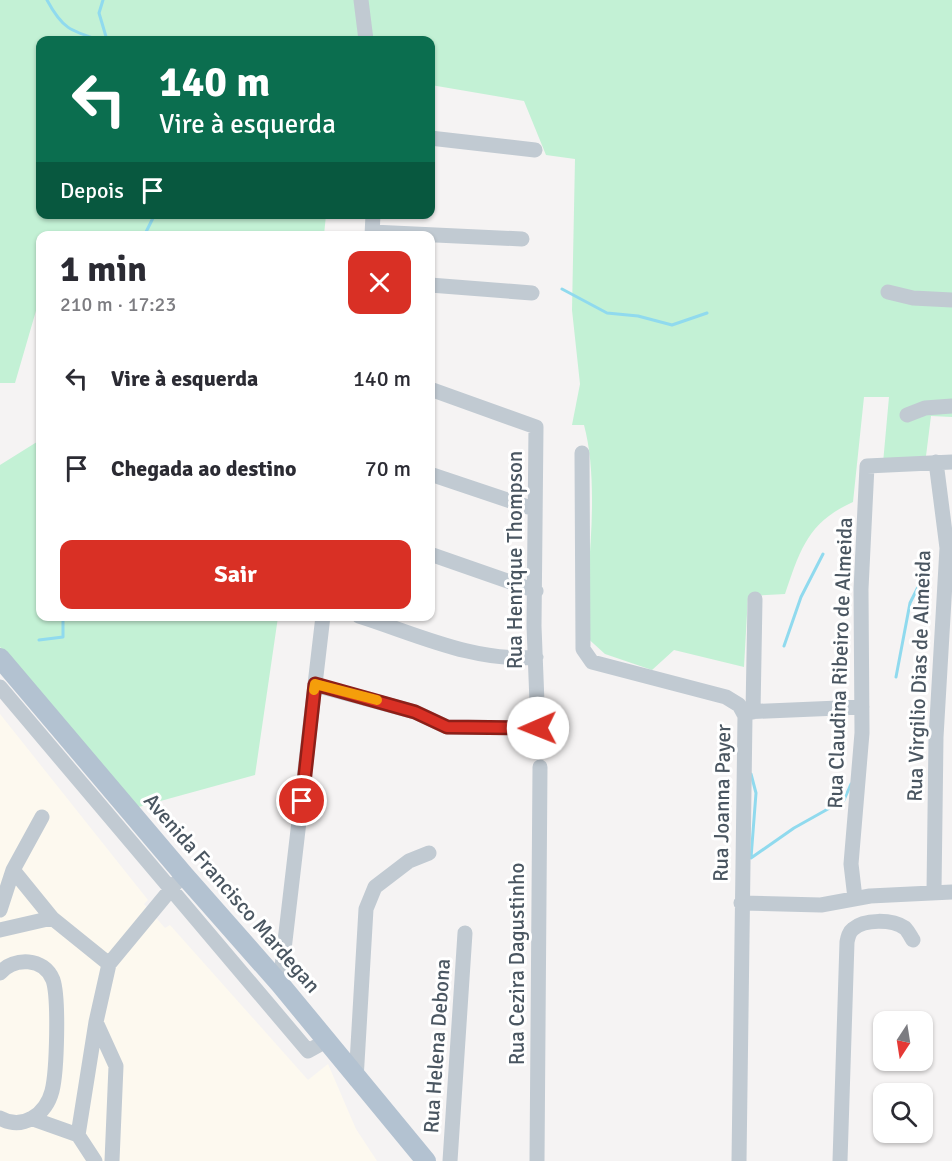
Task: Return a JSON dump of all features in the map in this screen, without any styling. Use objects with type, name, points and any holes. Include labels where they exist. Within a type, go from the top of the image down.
[{"type":"main road","name":"Avenida Francisco Mardegan","points":[[0,658],[177,882],[285,990],[356,1080],[426,1161]]},
{"type":"street","points":[[361,0],[366,36]]},
{"type":"street","points":[[435,139],[535,150]]},
{"type":"street","points":[[435,236],[522,239]]},
{"type":"street","points":[[435,285],[532,293]]},
{"type":"street","points":[[888,292],[913,298],[952,300]]},
{"type":"street","name":"Rua Henrique Thompson","points":[[315,684],[415,712],[447,727],[538,728],[534,509],[536,427],[435,391]]},
{"type":"street","points":[[907,415],[925,408],[952,406]]},
{"type":"street","name":"Rua Joanna Payer","points":[[582,453],[583,649],[592,662],[726,697],[748,712],[741,903],[739,1161]]},
{"type":"street","points":[[936,462],[952,462]]},
{"type":"street","name":"Rua Claudina Ribeiro de Almeida","points":[[855,898],[851,864],[862,707],[861,589],[867,466],[936,462]]},
{"type":"street","name":"Rua Virgilio Dias de Almeida","points":[[934,891],[936,737],[947,565],[936,462]]},
{"type":"street","points":[[435,476],[534,509]]},
{"type":"street","points":[[435,556],[536,591]]},
{"type":"street","points":[[755,599],[748,712],[862,707]]},
{"type":"street","points":[[275,1010],[285,990],[322,621]]},
{"type":"street","points":[[375,621],[480,655],[513,660],[536,657]]},
{"type":"street","points":[[0,687],[177,882],[308,1051],[326,1041]]},
{"type":"street","name":"Rua Cezira Dagustinho","points":[[537,1161],[540,767]]},
{"type":"street","points":[[0,910],[13,870],[42,817]]},
{"type":"street","points":[[356,1080],[366,909],[375,887],[409,861],[429,854]]},
{"type":"street","points":[[13,870],[52,918],[109,964]]},
{"type":"street","points":[[78,1135],[96,1022],[109,964],[177,882]]},
{"type":"street","points":[[741,903],[821,905],[855,898],[934,891],[952,892]]},
{"type":"street","points":[[0,930],[52,918]]},
{"type":"street","points":[[840,1161],[847,942],[850,932],[854,927],[872,922],[891,923],[905,928],[913,940]]},
{"type":"street","name":"Rua Helena Debona","points":[[450,1161],[465,933]]},
{"type":"street","points":[[0,974],[6,967],[18,962],[31,962],[44,968],[52,978],[58,1002],[52,1091],[44,1108],[26,1121],[0,1127]]},
{"type":"street","points":[[96,1022],[116,1066],[112,1161]]},
{"type":"street","points":[[0,1118],[26,1121],[78,1135],[95,1161]]},
{"type":"shaded area","points":[[0,714],[148,900],[144,904],[165,928],[170,925],[308,1080],[328,1064],[356,1129],[377,1161],[0,1161]]},
{"type":"green space","points":[[0,0],[952,0],[952,417],[931,416],[926,456],[883,463],[889,397],[864,397],[853,502],[838,510],[816,528],[801,551],[785,594],[748,596],[744,667],[674,650],[652,670],[605,654],[583,634],[592,501],[589,448],[584,425],[572,425],[580,384],[572,310],[575,159],[546,155],[524,101],[435,86],[435,36],[36,36],[36,219],[326,219],[324,231],[36,231],[36,311],[15,383],[0,383]]},
{"type":"green space","points":[[36,442],[36,621],[277,621],[255,775],[135,808],[0,647],[0,465]]},
{"type":"waterway","points":[[47,0],[62,23],[87,36]]},
{"type":"waterway","points":[[103,0],[99,13],[106,36]]},
{"type":"waterway","points":[[146,231],[152,219]]},
{"type":"waterway","points":[[562,289],[607,313],[638,316],[672,325],[707,313]]},
{"type":"waterway","points":[[784,646],[801,597],[823,554]]},
{"type":"waterway","points":[[896,677],[910,603],[924,575]]},
{"type":"waterway","points":[[39,640],[63,637],[63,621]]},
{"type":"waterway","points":[[751,774],[756,793],[751,858]]},
{"type":"waterway","points":[[751,858],[794,828],[844,800],[851,784]]},
{"type":"slow traffic","points":[[314,690],[315,684],[377,700]]},
{"type":"route","points":[[302,801],[315,684],[415,712],[447,727],[538,728]]}]
